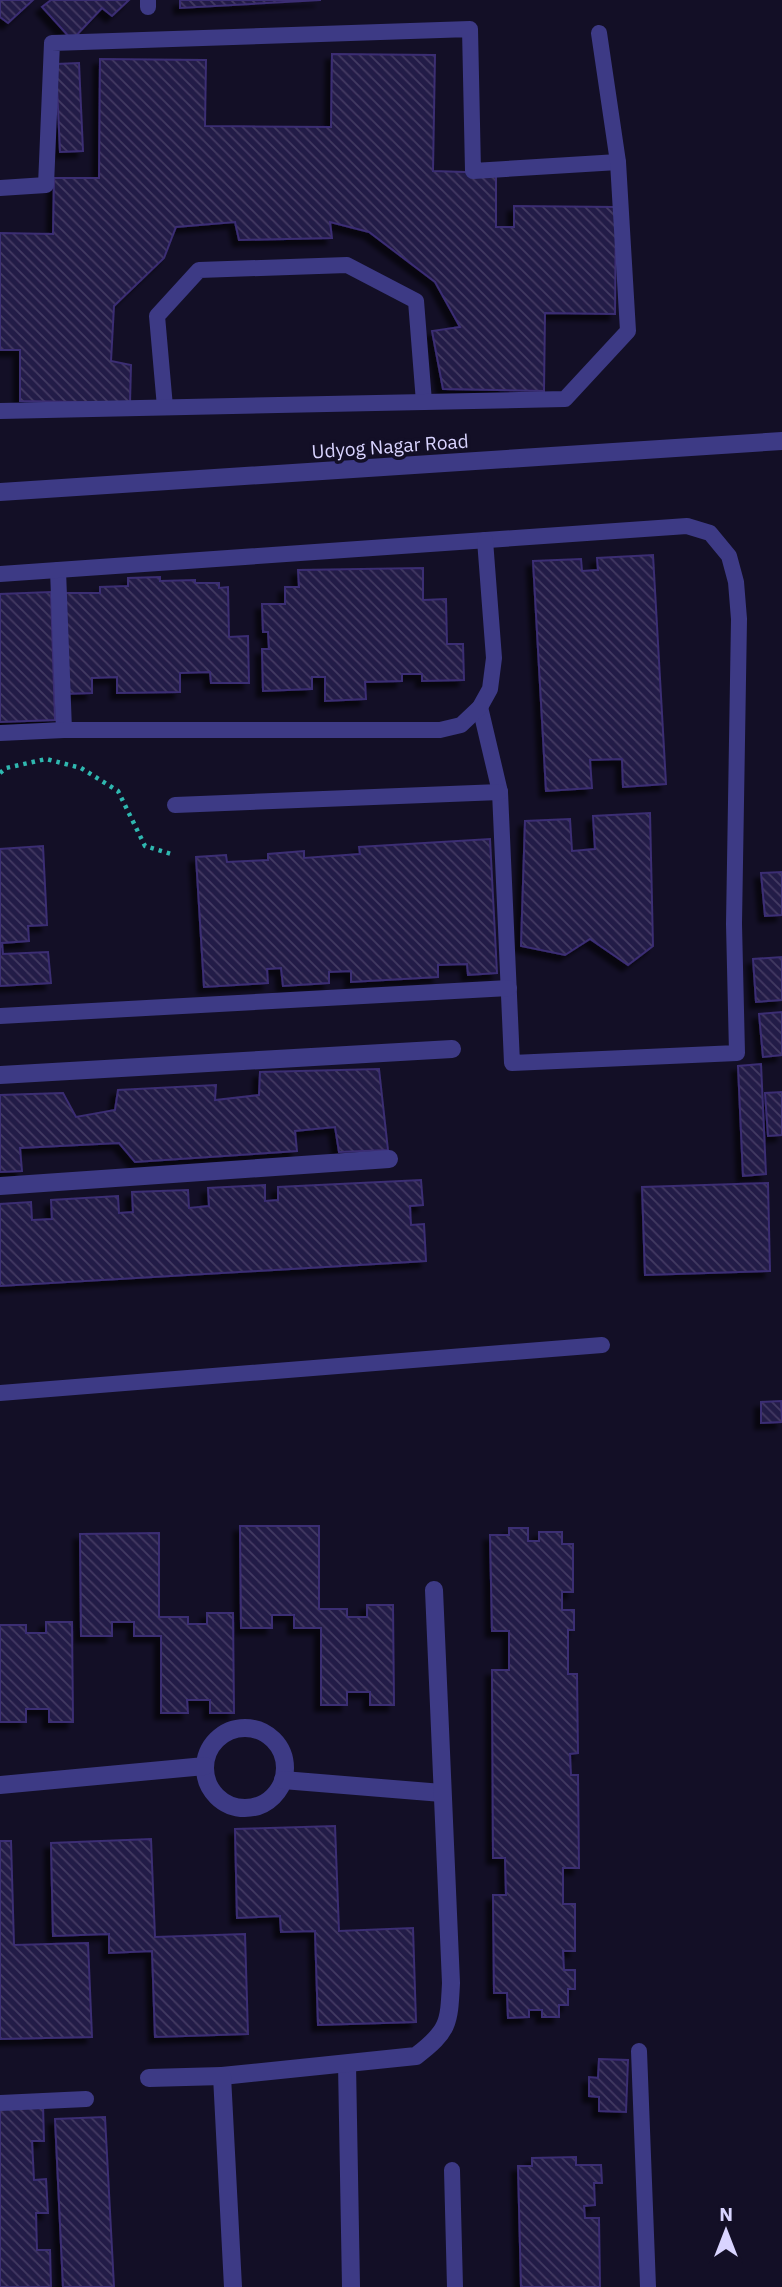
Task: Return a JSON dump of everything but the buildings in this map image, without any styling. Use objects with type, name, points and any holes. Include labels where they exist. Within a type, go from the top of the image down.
[{"type":"street","name":"Udyog Nagar Road","points":[[0,492],[782,441]]},
{"type":"street","points":[[0,1075],[452,1049]]},
{"type":"street","points":[[0,1186],[389,1159]]},
{"type":"street","points":[[149,2078],[222,2076],[416,2056],[435,2042],[449,2019],[451,1983],[434,1590]]},
{"type":"street","points":[[241,1728],[267,1734],[276,1742],[282,1754],[285,1766],[283,1780],[268,1800],[256,1806],[243,1808],[230,1805],[219,1798],[205,1775],[209,1749],[228,1731],[241,1728]]},
{"type":"street","points":[[0,1785],[205,1766]]},
{"type":"street","points":[[283,1780],[442,1793]]},
{"type":"street","points":[[346,2064],[351,2287]]},
{"type":"street","points":[[222,2076],[233,2287]]},
{"type":"lane","points":[[0,188],[46,185],[52,43],[470,29],[473,171],[618,162]]},
{"type":"lane","points":[[0,411],[565,399],[628,331],[618,162],[599,33]]},
{"type":"lane","points":[[165,407],[157,316],[199,270],[347,265],[416,301],[424,402]]},
{"type":"lane","points":[[0,574],[687,526],[710,533],[729,556],[736,582],[740,619],[734,924],[737,1053],[512,1063],[500,792],[480,707]]},
{"type":"lane","points":[[0,733],[64,730],[440,730],[461,725],[480,707],[490,689],[494,658],[485,540]]},
{"type":"lane","points":[[58,570],[64,730]]},
{"type":"lane","points":[[175,804],[500,792]]},
{"type":"lane","points":[[0,1016],[509,988]]},
{"type":"lane","points":[[0,1393],[602,1345]]},
{"type":"lane","points":[[639,2051],[648,2287]]},
{"type":"lane","points":[[0,2103],[86,2099]]},
{"type":"lane","points":[[452,2170],[455,2287]]},
{"type":"path","points":[[0,773],[6,768],[46,759],[81,768],[118,791],[145,846],[171,854]]}]
